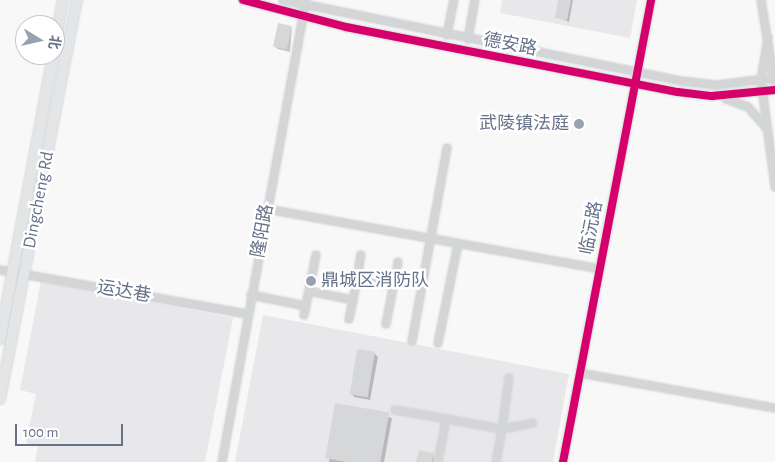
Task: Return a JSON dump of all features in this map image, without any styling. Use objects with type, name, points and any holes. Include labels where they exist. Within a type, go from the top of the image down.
[{"type":"main road","points":[[60,15],[63,0]]},
{"type":"main road","name":"Dingcheng Rd","points":[[0,399],[77,0]]},
{"type":"main road","name":"Dingcheng Rd","points":[[0,340],[51,65]]},
{"type":"street","name":"德安路","points":[[243,0],[303,16],[635,84],[712,96],[763,93],[775,90]]},
{"type":"street","name":"德安路","points":[[283,0],[306,3],[468,40],[637,73],[717,85],[761,80],[775,82]]},
{"type":"street","points":[[447,35],[454,0]]},
{"type":"street","points":[[468,40],[475,0]]},
{"type":"street","name":"临沅路","points":[[563,462],[651,0]]},
{"type":"street","points":[[761,0],[775,82]]},
{"type":"street","name":"隆阳路","points":[[222,462],[306,3]]},
{"type":"street","points":[[768,38],[761,80],[775,187]]},
{"type":"street","points":[[712,96],[748,106],[768,131]]},
{"type":"street","points":[[412,341],[447,148]]},
{"type":"street","points":[[267,209],[600,270]]},
{"type":"street","points":[[438,343],[458,244]]},
{"type":"street","points":[[304,315],[316,255]]},
{"type":"street","points":[[349,320],[361,255]]},
{"type":"street","points":[[386,324],[398,262]]},
{"type":"street","name":"运达巷","points":[[0,270],[248,314]]},
{"type":"street","points":[[357,279],[393,286]]},
{"type":"street","points":[[309,291],[353,300]]},
{"type":"street","points":[[252,295],[306,306]]},
{"type":"street","points":[[580,373],[775,408]]},
{"type":"street","points":[[496,462],[509,378]]},
{"type":"street","points":[[395,410],[502,429],[532,422]]},
{"type":"street","points":[[438,462],[446,418]]},
{"type":"shaded area","points":[[502,0],[637,0],[630,38],[500,13]]},
{"type":"shaded area","points":[[41,281],[233,318],[205,462],[35,462],[38,446],[26,443],[36,394],[20,390]]},
{"type":"shaded area","points":[[263,315],[569,374],[553,462],[235,462]]},
{"type":"building","points":[[558,0],[571,0],[567,20],[555,18]]},
{"type":"building","points":[[278,23],[292,26],[287,49],[273,46]]},
{"type":"building","points":[[357,349],[375,352],[368,397],[350,394]]},
{"type":"building","points":[[335,403],[389,413],[380,462],[347,462],[325,458]]},
{"type":"building","points":[[419,450],[434,453],[432,462],[416,462]]},
{"type":"cycle path","points":[[243,0],[346,27],[678,92],[712,96],[775,90]]},
{"type":"cycle path","points":[[563,462],[651,0]]},
{"type":"place","name":"武陵镇法庭","points":[[579,124]]},
{"type":"place","name":"鼎城区消防队","points":[[311,281]]}]
